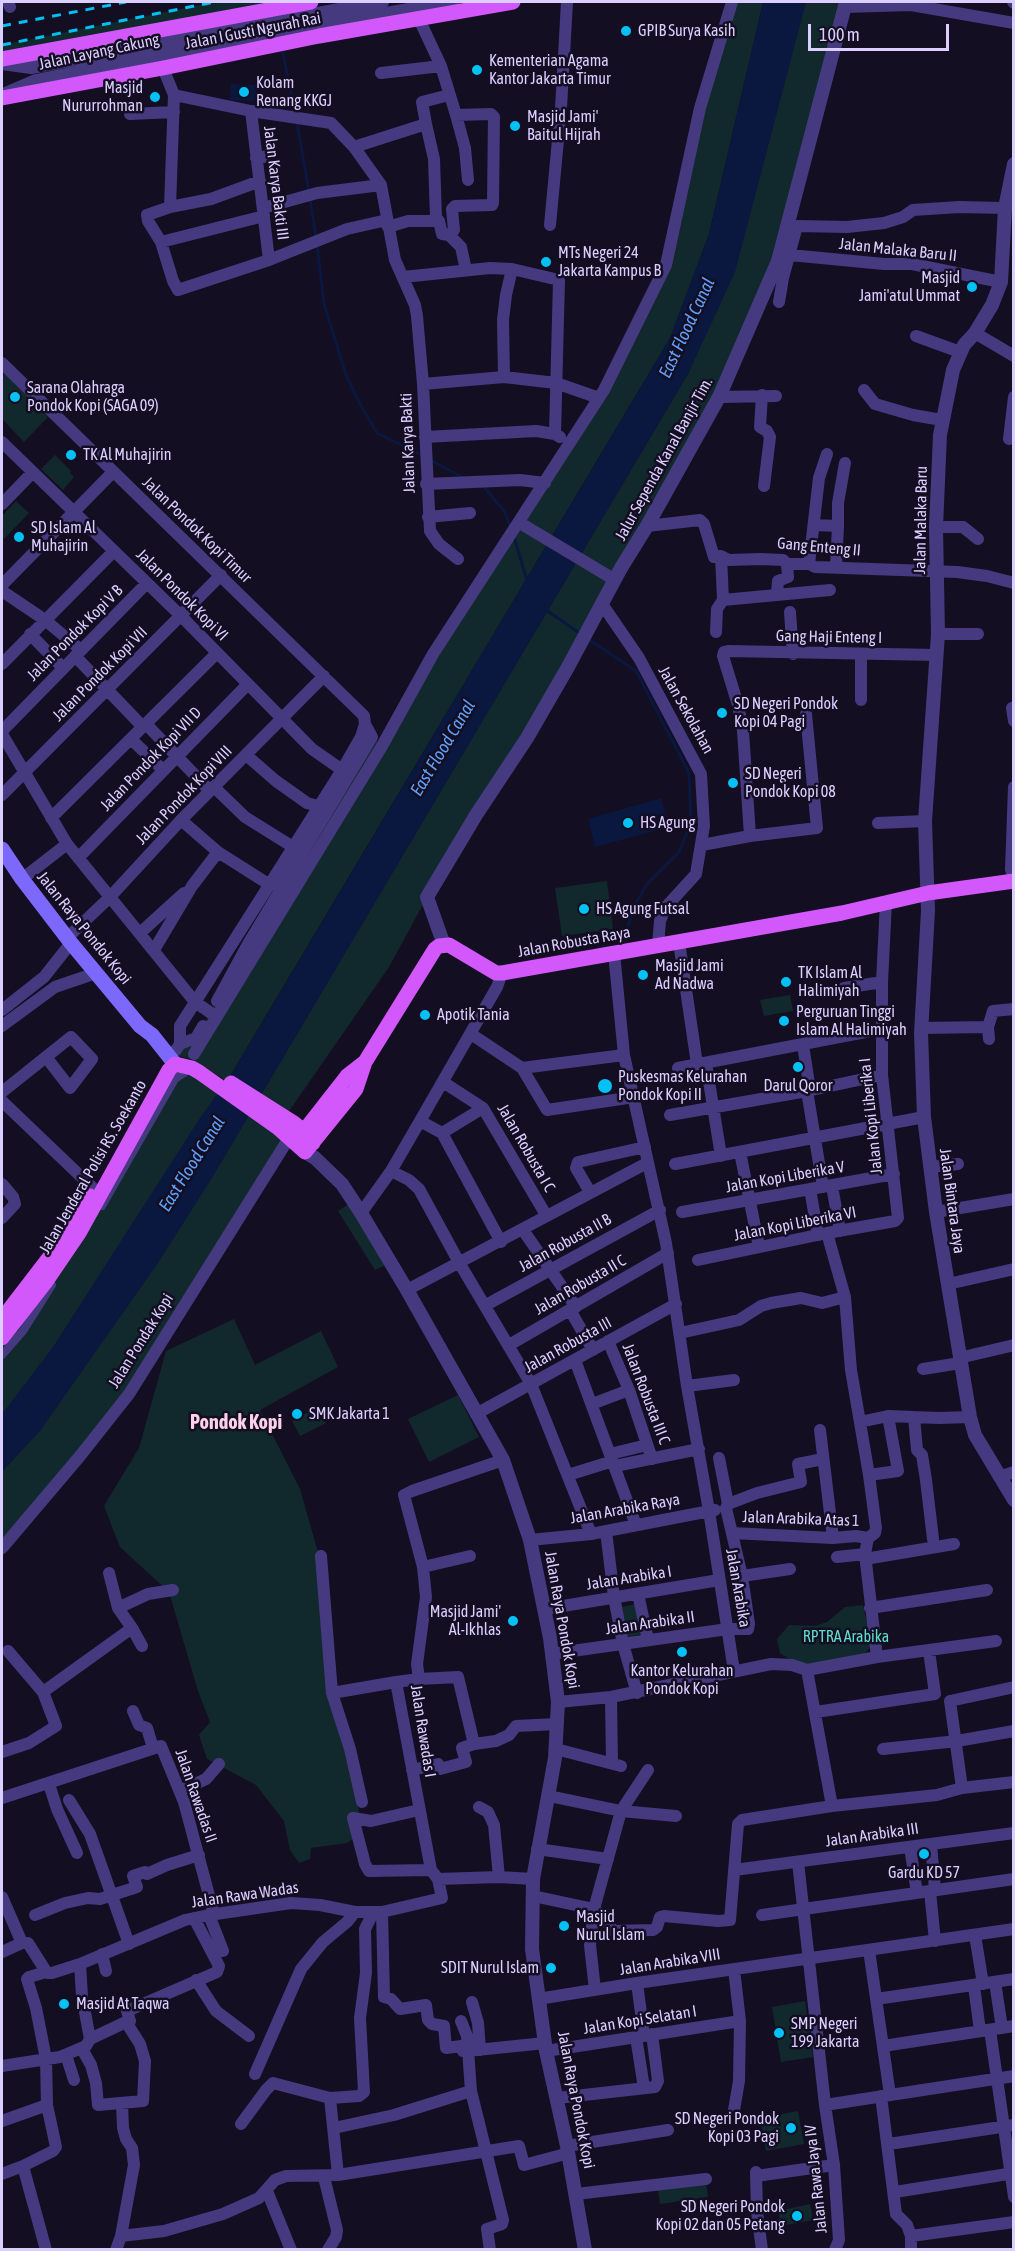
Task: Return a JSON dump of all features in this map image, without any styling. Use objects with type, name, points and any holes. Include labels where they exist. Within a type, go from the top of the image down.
[{"type":"main road","name":"Jalan I Gusti Ngurah Rai","points":[[2,61],[249,27],[309,2]]},
{"type":"main road","name":"Jalan I Gusti Ngurah Rai","points":[[2,97],[419,19],[486,4],[513,2]]},
{"type":"main road","name":"Jalan Raya Pondok Kopi","points":[[2,849],[69,940],[140,1026],[144,1042],[171,1059],[181,1055],[197,1065],[309,1146]]},
{"type":"main road","name":"Jalan Robusta Raya","points":[[444,945],[449,945],[496,973],[502,973],[842,913],[928,893],[1014,880]]},
{"type":"main road","points":[[309,1146],[347,1076],[365,1062],[435,949],[444,945]]},
{"type":"main road","name":"Jalan Jenderal Polisi RS. Soekanto","points":[[2,1338],[94,1189],[158,1075],[171,1059]]},
{"type":"main road","name":"Jalan Jenderal Polisi RS. Soekanto","points":[[2,1319],[80,1233],[171,1059]]},
{"type":"main road","name":"Jalan Raya Pondok Kopi","points":[[284,1127],[309,1146]]},
{"type":"street","name":"Jalan Layang Cakung","points":[[2,97],[36,81],[249,27],[382,2]]},
{"type":"street","name":"Jalan Layang Cakung","points":[[249,27],[453,2]]},
{"type":"street","points":[[550,225],[554,200],[567,2]]},
{"type":"street","points":[[2,1355],[23,1331],[117,1182],[175,1079],[197,1065],[433,654],[507,542],[524,525],[569,442],[599,398],[666,265],[700,108],[732,2]]},
{"type":"street","points":[[846,4],[911,3],[1014,23]]},
{"type":"street","name":"Jalur Sependa Kanal Banjir Tim.","points":[[444,945],[427,897],[476,814],[526,738],[594,620],[611,578],[647,526],[719,398],[778,261],[846,4]]},
{"type":"street","points":[[419,19],[441,66],[456,115],[465,148],[468,180]]},
{"type":"street","points":[[381,73],[441,66]]},
{"type":"street","points":[[163,68],[174,95],[170,207]]},
{"type":"street","points":[[174,95],[251,111],[332,123],[354,147],[381,185],[395,260],[417,316],[423,384]]},
{"type":"street","points":[[449,95],[422,102],[432,144],[436,218],[442,234],[449,235],[461,246],[466,270]]},
{"type":"street","name":"Jalan Karya Bakti III","points":[[251,111],[269,260]]},
{"type":"street","points":[[130,114],[174,112]]},
{"type":"street","points":[[449,235],[454,230],[454,207],[492,205],[494,200],[495,117],[491,114],[456,115]]},
{"type":"street","points":[[354,147],[426,124]]},
{"type":"street","points":[[256,158],[269,156]]},
{"type":"street","name":"Jalan Malaka Baru","points":[[928,893],[925,821],[938,634],[936,527],[942,420],[953,370],[960,352],[992,305],[1001,282],[1005,208],[1014,164]]},
{"type":"street","points":[[260,181],[211,199],[170,207],[147,215],[148,221],[161,242],[178,290],[269,260],[357,226],[408,221],[439,221]]},
{"type":"street","points":[[161,242],[264,212],[304,197],[381,185]]},
{"type":"street","points":[[779,302],[797,226],[847,227],[884,223],[903,217],[912,210],[959,207],[1005,208]]},
{"type":"street","name":"Jalan Malaka Baru II","points":[[790,255],[884,264],[912,264],[1001,282]]},
{"type":"street","points":[[403,277],[466,270],[512,269],[559,280],[555,434]]},
{"type":"street","points":[[504,377],[503,320],[512,269]]},
{"type":"street","points":[[975,333],[1014,356]]},
{"type":"street","points":[[916,336],[960,352]]},
{"type":"street","name":"Jalan Pondok Kopi Timur","points":[[3,366],[363,714],[365,724]]},
{"type":"street","name":"Jalan Karya Bakti","points":[[458,559],[433,539],[429,531],[423,384],[504,377],[556,383],[599,398]]},
{"type":"street","points":[[864,390],[875,404],[913,415],[942,420]]},
{"type":"street","points":[[762,395],[760,427],[767,431],[770,437],[764,486]]},
{"type":"street","points":[[719,398],[776,396]]},
{"type":"street","points":[[1009,439],[1014,397]]},
{"type":"street","points":[[425,437],[536,431],[555,434],[569,442]]},
{"type":"street","name":"Jalan Pondok Kopi VI","points":[[2,442],[147,583],[312,749],[342,770]]},
{"type":"street","points":[[809,564],[819,478],[827,454]]},
{"type":"street","points":[[836,567],[838,502],[845,463]]},
{"type":"street","points":[[2,504],[33,472]]},
{"type":"street","points":[[2,585],[112,473]]},
{"type":"street","points":[[426,484],[520,480],[545,483]]},
{"type":"street","points":[[428,517],[470,513]]},
{"type":"street","points":[[647,526],[699,520],[704,524],[714,557],[721,556],[723,600],[717,609],[716,632]]},
{"type":"street","points":[[524,525],[611,578]]},
{"type":"street","points":[[814,525],[838,526]]},
{"type":"street","points":[[936,527],[963,526],[978,539]]},
{"type":"street","points":[[2,662],[114,551]]},
{"type":"street","name":"Gang Enteng II","points":[[721,556],[729,560],[783,561],[787,564],[809,564],[815,567],[973,574],[1014,583]]},
{"type":"street","points":[[777,594],[778,581],[788,577],[787,564]]},
{"type":"street","name":"Jalan Pondok Kopi VII","points":[[2,795],[221,575]]},
{"type":"street","name":"Jalan Pondok Kopi V B","points":[[2,733],[147,583]]},
{"type":"street","points":[[723,600],[830,590]]},
{"type":"street","points":[[2,591],[45,620],[78,653],[107,690],[212,789],[245,817],[293,847]]},
{"type":"street","name":"Jalan Sekolahan","points":[[602,604],[639,658],[701,774],[704,826],[696,874],[664,908],[660,921],[658,945]]},
{"type":"street","points":[[789,612],[793,654]]},
{"type":"street","points":[[30,634],[63,668]]},
{"type":"street","points":[[938,634],[978,634]]},
{"type":"street","name":"Gang Haji Enteng I","points":[[750,836],[743,731],[738,705],[723,656],[728,651],[937,656]]},
{"type":"street","points":[[51,819],[217,653]]},
{"type":"street","points":[[861,655],[861,700]]},
{"type":"street","name":"Jalan Pondok Kopi VIII","points":[[2,1010],[45,976],[69,940],[181,820],[324,676]]},
{"type":"street","name":"Jalan Pondok Kopi VII D","points":[[78,858],[248,684]]},
{"type":"street","points":[[702,845],[750,836],[814,830],[818,825],[806,714]]},
{"type":"street","points":[[171,1059],[180,1026],[342,770],[365,724]]},
{"type":"street","points":[[171,1059],[196,1038],[248,944],[368,747],[372,737],[365,724]]},
{"type":"street","points":[[2,733],[67,844],[195,1002],[211,1013]]},
{"type":"street","points":[[131,739],[163,770]]},
{"type":"street","points":[[246,755],[276,781],[307,803],[318,806]]},
{"type":"street","points":[[1014,787],[1011,869],[1014,880]]},
{"type":"street","points":[[181,820],[218,852],[270,885]]},
{"type":"street","points":[[878,823],[925,821]]},
{"type":"street","points":[[22,879],[67,844]]},
{"type":"street","points":[[153,950],[173,909],[218,852]]},
{"type":"street","name":"Jalan Bintara Jaya","points":[[928,893],[921,1028],[924,1118],[936,1212],[970,1417],[975,1435],[1014,1500]]},
{"type":"street","name":"Jalan Kopi Liberika I","points":[[886,902],[882,982],[882,1075],[898,1218]]},
{"type":"street","points":[[140,933],[173,909]]},
{"type":"street","points":[[679,942],[720,1156]]},
{"type":"street","name":"Jalan Arabika","points":[[619,952],[624,1055],[668,1253],[687,1386],[734,1671]]},
{"type":"street","points":[[2,1026],[54,988],[96,973]]},
{"type":"street","points":[[361,1213],[391,1171],[420,1122],[497,987],[502,973]]},
{"type":"street","points":[[45,976],[54,988]]},
{"type":"street","points":[[844,988],[882,982]]},
{"type":"street","points":[[921,1028],[988,1033],[993,1011],[1014,1008]]},
{"type":"street","points":[[678,1068],[881,1029]]},
{"type":"street","points":[[471,1034],[522,1068],[544,1107],[550,1110],[634,1097]]},
{"type":"street","points":[[803,1045],[828,1233],[845,1297],[850,1364],[870,1476],[877,1531],[868,1538],[865,1556],[877,1658]]},
{"type":"street","points":[[522,1068],[624,1055]]},
{"type":"street","points":[[2,1092],[46,1057]]},
{"type":"street","points":[[670,1115],[882,1075]]},
{"type":"street","name":"Jalan Robusta I C","points":[[443,1082],[483,1108],[546,1215]]},
{"type":"street","points":[[2,1101],[94,1189]]},
{"type":"street","points":[[442,1133],[483,1108]]},
{"type":"street","points":[[675,1164],[924,1118]]},
{"type":"street","points":[[420,1122],[442,1133],[501,1242]]},
{"type":"street","name":"Jalan Pondak Kopi","points":[[2,1548],[129,1394],[284,1127]]},
{"type":"street","name":"Jalan Raya Pondok Kopi","points":[[309,1146],[342,1184],[361,1213],[503,1460],[530,1540],[552,1654],[558,1702],[556,1749],[533,1879],[532,1949],[546,2047],[568,2150],[585,2250]]},
{"type":"street","points":[[590,1192],[576,1168],[578,1162],[645,1148]]},
{"type":"street","points":[[740,1152],[759,1247]]},
{"type":"street","points":[[407,1290],[460,1264],[546,1215],[647,1163]]},
{"type":"street","points":[[930,1167],[958,1164]]},
{"type":"street","points":[[391,1171],[409,1180],[419,1189],[460,1264],[531,1384],[591,1534]]},
{"type":"street","name":"Jalan Kopi Liberika V","points":[[682,1212],[894,1174]]},
{"type":"street","points":[[2,1184],[14,1197],[15,1204],[2,1218]]},
{"type":"street","points":[[822,1187],[828,1233]]},
{"type":"street","points":[[936,1212],[1014,1199]]},
{"type":"street","name":"Jalan Robusta II B","points":[[486,1305],[660,1210]]},
{"type":"street","name":"Jalan Kopi Liberika VI","points":[[698,1260],[895,1221],[898,1218]]},
{"type":"street","points":[[523,1230],[573,1309],[593,1350]]},
{"type":"street","name":"Jalan Robusta II C","points":[[509,1345],[668,1253]]},
{"type":"street","points":[[948,1284],[1014,1269]]},
{"type":"street","points":[[680,1333],[739,1320],[761,1306],[771,1303],[801,1298],[822,1303],[845,1297]]},
{"type":"street","name":"Jalan Robusta III","points":[[476,1414],[676,1304]]},
{"type":"street","name":"Jalan Robusta III C","points":[[608,1341],[629,1390],[652,1459]]},
{"type":"street","points":[[923,1369],[1014,1345]]},
{"type":"street","points":[[575,1360],[636,1525]]},
{"type":"street","points":[[687,1386],[734,1380]]},
{"type":"street","points":[[592,1404],[629,1390]]},
{"type":"street","points":[[860,1422],[888,1416],[970,1417]]},
{"type":"street","points":[[870,1476],[898,1471],[888,1416]]},
{"type":"street","points":[[914,1417],[917,1450],[922,1455],[933,1539]]},
{"type":"street","points":[[820,1430],[833,1538]]},
{"type":"street","points":[[568,1475],[613,1460],[647,1445]]},
{"type":"street","points":[[613,1460],[652,1459],[699,1449]]},
{"type":"street","points":[[719,1458],[742,1576],[790,1569]]},
{"type":"street","name":"Jalan Arabika Raya","points":[[530,1540],[591,1534],[709,1511],[757,1493],[801,1482],[798,1464],[824,1459]]},
{"type":"street","name":"Jalan Rawadas I","points":[[435,1875],[419,1810],[396,1682],[419,1679],[417,1664],[426,1597],[423,1567],[404,1495],[503,1460]]},
{"type":"street","points":[[999,1477],[1014,1472]]},
{"type":"street","points":[[606,1531],[614,1598],[623,1644],[637,1693]]},
{"type":"street","name":"Jalan Arabika Atas 1","points":[[732,1533],[868,1538]]},
{"type":"street","points":[[837,1557],[865,1556],[954,1544]]},
{"type":"street","points":[[321,1556],[332,1693],[350,1749],[362,1802]]},
{"type":"street","points":[[423,1567],[470,1556]]},
{"type":"street","points":[[109,1573],[118,1608],[142,1646]]},
{"type":"street","name":"Jalan Arabika II","points":[[552,1654],[728,1629],[746,1630],[749,1624],[742,1576]]},
{"type":"street","name":"Jalan Arabika I","points":[[544,1609],[719,1580]]},
{"type":"street","points":[[118,1608],[148,1594],[173,1590]]},
{"type":"street","points":[[870,1608],[987,1590]]},
{"type":"street","points":[[638,1594],[648,1640]]},
{"type":"street","points":[[43,1692],[132,1628]]},
{"type":"street","points":[[558,1702],[637,1693],[734,1671],[779,1664],[807,1670],[996,1641]]},
{"type":"street","points":[[2,1752],[18,1748],[56,1728],[43,1692],[8,1651]]},
{"type":"street","points":[[929,1651],[935,1694]]},
{"type":"street","points":[[807,1670],[832,1806]]},
{"type":"street","points":[[419,1679],[458,1677],[474,1744]]},
{"type":"street","points":[[332,1693],[396,1682]]},
{"type":"street","points":[[816,1712],[935,1694],[950,1701],[1014,1687]]},
{"type":"street","points":[[556,1749],[616,1765],[611,1697]]},
{"type":"street","points":[[950,1701],[962,1788]]},
{"type":"street","points":[[133,1711],[139,1725],[147,1728],[153,1748]]},
{"type":"street","points":[[412,1770],[438,1764],[440,1769],[466,1762],[462,1748],[496,1741],[509,1735],[516,1726],[557,1724]]},
{"type":"street","points":[[883,1749],[957,1741],[1014,1731]]},
{"type":"street","name":"Jalan Rawadas II","points":[[2,1798],[161,1746],[180,1791],[223,1951]]},
{"type":"street","points":[[180,1791],[206,1779],[219,1764]]},
{"type":"street","points":[[595,1990],[590,1945],[594,1909],[621,1812],[648,1770]]},
{"type":"street","name":"Jalan Arabika III","points":[[594,1909],[603,1916],[613,1931],[653,1930],[657,1928],[660,1917],[664,1916],[724,1920],[734,1870],[739,1821],[745,1818],[832,1806],[926,1797],[962,1788],[1014,1782]]},
{"type":"street","points":[[49,1784],[57,1809],[77,1853]]},
{"type":"street","points":[[549,1796],[621,1812],[676,1816]]},
{"type":"street","points":[[69,1800],[90,1834],[129,1944]]},
{"type":"street","points":[[479,1807],[488,1812],[494,1824],[499,1877]]},
{"type":"street","points":[[419,1810],[371,1821],[353,1818],[365,1864],[369,1871],[533,1879]]},
{"type":"street","name":"Jalan Arabika III","points":[[734,1870],[1014,1833]]},
{"type":"street","points":[[931,1844],[935,1941]]},
{"type":"street","points":[[910,1847],[916,1893]]},
{"type":"street","points":[[537,1849],[608,1859]]},
{"type":"street","points":[[35,1916],[65,1903],[88,1898],[100,1899],[137,1887],[133,1876],[158,1871],[167,1864],[199,1855]]},
{"type":"street","points":[[798,1862],[801,1909],[825,2105],[1014,2076]]},
{"type":"street","name":"Jalan Rawa Wadas","points":[[46,1972],[52,1973],[80,1964],[194,1918],[291,1904],[320,1905],[355,1912],[378,1913],[441,1900],[435,1875]]},
{"type":"street","points":[[762,1915],[1014,1879]]},
{"type":"street","points":[[533,1896],[594,1909]]},
{"type":"street","points":[[2,1897],[22,1943]]},
{"type":"street","points":[[255,2074],[301,1969],[322,1942],[347,1922],[355,1912]]},
{"type":"street","points":[[378,1913],[384,1997],[391,1999],[400,2008],[426,2005],[428,2020],[432,2024],[444,2026],[446,2048],[461,2046],[467,2051]]},
{"type":"street","points":[[241,2124],[273,2084],[330,2098],[359,2096],[363,2092],[360,2018],[366,1973],[365,1929],[378,1913]]},
{"type":"street","points":[[2,2066],[66,2055],[130,2021],[127,2011],[217,1972],[219,1966],[194,1918]]},
{"type":"street","name":"Jalan Arabika VIII","points":[[538,1999],[1014,1929]]},
{"type":"street","points":[[975,1935],[984,1984],[996,2029],[996,2078],[1008,2126],[1014,2197]]},
{"type":"street","points":[[2,1952],[22,1943],[29,1945],[46,1972],[27,1979],[36,2008],[46,2059],[48,2105],[56,2146],[53,2151],[2,2174]]},
{"type":"street","points":[[869,1950],[883,2046],[889,2144],[897,2216],[906,2223],[911,2236],[911,2250]]},
{"type":"street","points":[[102,1954],[106,1971]]},
{"type":"street","points":[[80,1964],[86,2044],[96,2083],[98,2105],[143,2101],[145,2098],[145,2061],[137,2038],[126,2022]]},
{"type":"street","points":[[734,1969],[740,2021],[740,2081],[735,2110]]},
{"type":"street","points":[[876,1999],[1014,1979]]},
{"type":"street","points":[[196,1980],[216,2011],[249,2036]]},
{"type":"street","points":[[557,2098],[655,2086],[658,2081],[644,2035],[637,1983]]},
{"type":"street","points":[[984,1984],[996,2029]]},
{"type":"street","points":[[472,2002],[478,2023],[480,2050]]},
{"type":"street","points":[[461,2021],[466,2036],[471,2091],[488,2151],[503,2221],[487,2229],[490,2250]]},
{"type":"street","name":"Jalan Kopi Selatan I","points":[[467,2051],[546,2047],[740,2021]]},
{"type":"street","points":[[883,2046],[996,2029]]},
{"type":"street","points":[[66,2055],[74,2080]]},
{"type":"street","points":[[334,2128],[401,2113],[471,2091]]},
{"type":"street","points":[[330,2098],[338,2175]]},
{"type":"street","points":[[116,2250],[121,2236],[134,2165],[132,2148],[123,2128],[122,2104]]},
{"type":"street","points":[[2,2121],[48,2105]]},
{"type":"street","name":"Jalan Rawa Jaya IV","points":[[825,2105],[834,2165],[839,2240],[835,2250]]},
{"type":"street","points":[[889,2144],[1008,2126]]},
{"type":"street","points":[[121,2236],[164,2231],[240,2208],[267,2191],[275,2180],[286,2176],[324,2177],[519,2146],[524,2165],[568,2150],[668,2130]]},
{"type":"street","points":[[762,2250],[757,2212],[756,2174],[834,2165]]},
{"type":"street","points":[[23,2166],[46,2250]]},
{"type":"street","points":[[895,2192],[1012,2173]]},
{"type":"street","points":[[324,2177],[337,2229],[336,2237],[328,2250]]},
{"type":"street","points":[[576,2194],[706,2179]]},
{"type":"street","points":[[267,2191],[291,2250]]},
{"type":"street","points":[[911,2236],[1014,2222]]},
{"type":"green space","points":[[215,2],[311,2],[2,59],[2,45]]},
{"type":"green space","points":[[732,2],[763,2],[709,234],[670,338],[227,1081],[191,1059],[174,1055],[196,1038],[248,944],[372,737],[382,745],[604,391],[666,265]]},
{"type":"green space","points":[[806,2],[846,2],[778,259],[719,398],[427,897],[389,967],[285,1117],[257,1101],[689,372]]},
{"type":"green space","name":"Sarana Olahraga Pondok Kopi (SAGA 09)","points":[[5,373],[48,417],[24,442],[2,419],[2,377]]},
{"type":"green space","points":[[55,455],[74,477],[63,490],[41,469]]},
{"type":"green space","points":[[16,501],[29,513],[4,539],[2,537],[2,516]]},
{"type":"green space","name":"HS Agung Futsal","points":[[607,881],[613,929],[562,936],[555,888]]},
{"type":"green space","points":[[790,995],[793,1011],[764,1016],[760,1000]]},
{"type":"green space","points":[[175,1064],[289,1138],[129,1394],[2,1548],[2,1319],[48,1278]]},
{"type":"green space","points":[[353,1201],[390,1263],[375,1270],[338,1211]]},
{"type":"green space","points":[[234,1319],[255,1365],[321,1331],[338,1367],[260,1410],[300,1489],[323,1570],[327,1689],[350,1748],[362,1833],[347,1843],[311,1848],[310,1859],[299,1863],[290,1850],[284,1821],[256,1785],[207,1759],[199,1735],[210,1722],[198,1691],[169,1592],[120,1547],[104,1506],[139,1448],[166,1351]]},
{"type":"green space","points":[[458,1395],[479,1437],[429,1462],[408,1419]]},
{"type":"green space","points":[[318,1407],[326,1423],[300,1436],[292,1421]]},
{"type":"green space","points":[[636,1604],[642,1634],[627,1637],[621,1607]]},
{"type":"green space","name":"RPTRA Arabika","points":[[863,1605],[872,1645],[860,1659],[798,1665],[780,1653],[777,1639],[789,1625],[815,1626],[827,1622],[845,1607]]},
{"type":"green space","points":[[805,2001],[813,2057],[781,2062],[772,2007]]},
{"type":"green space","points":[[798,2111],[804,2144],[766,2151],[760,2118]]},
{"type":"green space","points":[[706,2183],[708,2197],[660,2204],[658,2190]]},
{"type":"green space","points":[[810,2204],[813,2220],[781,2226],[778,2211]]},
{"type":"water","name":"East Flood Canal","points":[[763,2],[806,2],[735,272],[689,372],[212,1178],[158,1263],[40,1431],[2,1472],[2,1414],[53,1347],[198,1121],[234,1070],[670,338],[709,234]]},
{"type":"water","name":"Kolam Renang KKGJ","points":[[231,84],[258,85],[257,101],[230,100]]},
{"type":"water","name":"HS Agung","points":[[661,798],[669,827],[595,847],[588,819]]},
{"type":"waterway","points":[[282,49],[295,113]]},
{"type":"waterway","points":[[297,122],[309,192]]},
{"type":"waterway","points":[[310,199],[316,237]]},
{"type":"waterway","points":[[317,244],[324,304],[346,375],[361,406],[377,433],[422,455]]},
{"type":"waterway","points":[[430,460],[464,478]]},
{"type":"waterway","points":[[484,487],[504,511],[511,528]]},
{"type":"waterway","points":[[514,537],[527,580]]},
{"type":"waterway","points":[[546,610],[581,634]]},
{"type":"waterway","points":[[588,639],[636,671],[689,773],[691,823],[679,852],[647,884],[636,903],[620,948]]},
{"type":"railway","points":[[2,26],[126,2]]},
{"type":"railway","points":[[2,45],[214,2]]},
{"type":"place","name":"GPIB Surya Kasih","points":[[626,31]]},
{"type":"place","name":"Kementerian Agama Kantor Jakarta Timur","points":[[477,70]]},
{"type":"place","name":"Kolam Renang KKGJ","points":[[244,92]]},
{"type":"place","name":"Masjid Nururrohman","points":[[155,97]]},
{"type":"place","name":"Masjid Jami' Baitul Hijrah","points":[[515,126]]},
{"type":"place","name":"MTs Negeri 24 Jakarta Kampus B","points":[[546,262]]},
{"type":"place","name":"Masjid Jami'atul Ummat","points":[[972,287]]},
{"type":"place","name":"Sarana Olahraga Pondok Kopi (SAGA 09)","points":[[15,397]]},
{"type":"place","name":"TK Al Muhajirin","points":[[71,455]]},
{"type":"place","name":"SD Islam Al Muhajirin","points":[[19,537]]},
{"type":"place","name":"SD Negeri Pondok Kopi 04 Pagi","points":[[722,713]]},
{"type":"place","name":"SD Negeri Pondok Kopi 08","points":[[733,783]]},
{"type":"place","name":"HS Agung","points":[[628,823]]},
{"type":"place","name":"HS Agung Futsal","points":[[584,909]]},
{"type":"place","name":"Masjid Jami Ad Nadwa","points":[[643,975]]},
{"type":"place","name":"TK Islam Al Halimiyah","points":[[786,982]]},
{"type":"place","name":"Apotik Tania","points":[[425,1015]]},
{"type":"place","name":"Perguruan Tinggi Islam Al Halimiyah","points":[[784,1021]]},
{"type":"place","name":"Darul Qoror","points":[[798,1067]]},
{"type":"place","name":"Puskesmas Kelurahan Pondok Kopi II","points":[[605,1086]]},
{"type":"place","name":"SMK Jakarta 1","points":[[297,1414]]},
{"type":"place","name":"Masjid Jami' Al-Ikhlas","points":[[513,1621]]},
{"type":"place","name":"Kantor Kelurahan Pondok Kopi","points":[[682,1652]]},
{"type":"place","name":"Gardu KD 57","points":[[924,1854]]},
{"type":"place","name":"Masjid Nurul Islam","points":[[564,1926]]},
{"type":"place","name":"SDIT Nurul Islam","points":[[551,1968]]},
{"type":"place","name":"Masjid At Taqwa","points":[[64,2004]]},
{"type":"place","name":"SMP Negeri 199 Jakarta","points":[[779,2033]]},
{"type":"place","name":"SD Negeri Pondok Kopi 03 Pagi","points":[[791,2128]]},
{"type":"place","name":"SD Negeri Pondok Kopi 02 dan 05 Petang","points":[[797,2216]]},
{"type":"district","name":"Pondok Kopi","points":[[236,1423]]}]
